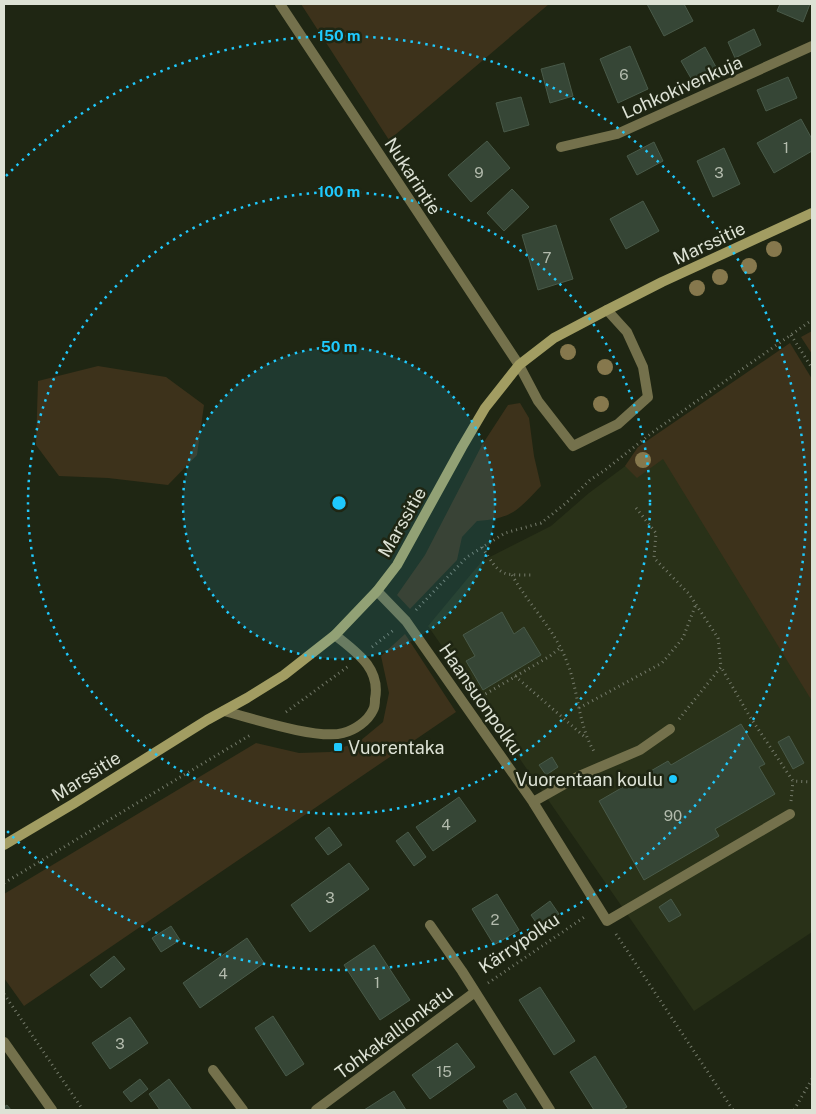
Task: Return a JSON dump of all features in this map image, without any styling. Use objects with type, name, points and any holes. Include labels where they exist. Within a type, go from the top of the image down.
[{"type":"main road","name":"Marssitie","points":[[4,845],[284,675],[335,635],[377,591],[397,565],[485,408],[519,365],[554,338],[607,310],[662,282],[812,213]]},
{"type":"street","name":"Nukarintie","points":[[280,4],[519,365]]},
{"type":"street","name":"Lohkokivenkuja","points":[[561,148],[618,134],[812,46]]},
{"type":"street","points":[[519,365],[538,401],[573,446],[618,424],[648,397],[643,367],[627,332],[607,310]]},
{"type":"street","name":"Haansuonpolku","points":[[377,591],[406,620],[533,802],[607,921]]},
{"type":"street","points":[[224,711],[312,733],[342,733],[359,726],[374,710],[376,692],[373,672],[362,656],[335,635]]},
{"type":"street","points":[[533,802],[579,776],[640,750],[670,729]]},
{"type":"street","points":[[607,921],[790,814]]},
{"type":"street","name":"Kärrypolku","points":[[430,925],[475,992]]},
{"type":"street","name":"Tohkakallionkatu","points":[[316,1110],[475,992],[550,1110]]},
{"type":"street","points":[[4,1042],[52,1110]]},
{"type":"street","points":[[213,1070],[243,1110]]},
{"type":"path","points":[[791,335],[812,368]]},
{"type":"path","points":[[636,508],[656,533],[654,558],[690,594],[718,638],[721,667],[750,717],[793,781],[812,782]]},
{"type":"path","points":[[482,547],[497,570],[512,575],[533,575]]},
{"type":"path","points":[[512,575],[524,596],[552,632],[568,662],[587,738],[603,765]]},
{"type":"path","points":[[579,708],[662,663],[683,638],[696,604]]},
{"type":"path","points":[[466,706],[560,648]]},
{"type":"path","points":[[670,729],[721,667]]},
{"type":"path","points":[[514,676],[587,738]]},
{"type":"path","name":"Kärrypolku","points":[[475,992],[598,908]]},
{"type":"path","points":[[607,921],[733,1110]]},
{"type":"path","points":[[4,994],[83,1110]]},
{"type":"path","points":[[794,1110],[812,1079]]},
{"type":"shaded area","points":[[301,4],[549,4],[389,140]]},
{"type":"shaded area","points":[[812,331],[812,354],[801,337]]},
{"type":"shaded area","points":[[790,343],[812,379],[812,701],[663,459],[637,478],[625,466],[638,447]]},
{"type":"shaded area","points":[[98,366],[166,377],[204,405],[197,455],[168,485],[108,478],[59,476],[36,445],[38,381]]},
{"type":"shaded area","name":"Vuorentaan koulu","points":[[812,381],[812,932],[694,1011],[428,626],[482,561],[551,526],[589,493],[647,450]]},
{"type":"shaded area","points":[[520,403],[529,418],[534,456],[541,486],[514,512],[499,518],[477,521],[462,537],[457,560],[410,609],[397,595],[425,555],[482,445],[508,405]]},
{"type":"shaded area","points":[[405,634],[456,712],[24,1006],[4,978],[4,894],[256,743],[299,753],[330,752],[360,741],[383,722],[389,693],[381,656]]},
{"type":"building","points":[[647,4],[684,4],[693,21],[664,36]]},
{"type":"building","points":[[780,4],[810,4],[803,22],[777,11]]},
{"type":"building","points":[[754,29],[761,45],[735,58],[728,42]]},
{"type":"building","points":[[630,46],[648,89],[618,103],[600,59]]},
{"type":"building","points":[[705,47],[716,67],[692,80],[681,61]]},
{"type":"building","points":[[564,63],[573,96],[550,103],[541,69]]},
{"type":"building","points":[[788,77],[797,98],[766,111],[757,90]]},
{"type":"building","points":[[521,97],[529,125],[504,132],[496,103]]},
{"type":"building","points":[[801,119],[812,139],[812,151],[774,173],[757,143]]},
{"type":"building","points":[[487,141],[510,168],[471,202],[448,175]]},
{"type":"building","points":[[654,142],[663,161],[637,175],[627,156]]},
{"type":"building","points":[[724,148],[740,184],[713,197],[697,161]]},
{"type":"building","points":[[512,189],[529,207],[504,231],[487,213]]},
{"type":"building","points":[[643,201],[659,231],[626,249],[610,219]]},
{"type":"building","points":[[556,225],[573,279],[538,290],[522,235]]},
{"type":"building","points":[[502,612],[514,634],[524,627],[541,655],[483,690],[466,661],[475,656],[463,635]]},
{"type":"building","points":[[741,724],[765,764],[759,767],[775,794],[715,829],[719,836],[644,880],[599,801],[668,761],[671,765]]},
{"type":"building","points":[[789,736],[804,763],[793,769],[778,742]]},
{"type":"building","points":[[552,757],[558,767],[546,775],[539,765]]},
{"type":"building","points":[[459,797],[476,821],[433,851],[416,827]]},
{"type":"building","points":[[329,827],[342,845],[328,855],[315,838]]},
{"type":"building","points":[[408,832],[426,857],[414,866],[396,841]]},
{"type":"building","points":[[349,863],[369,889],[310,932],[291,905]]},
{"type":"building","points":[[497,894],[519,930],[494,945],[472,909]]},
{"type":"building","points":[[671,899],[681,915],[669,922],[659,907]]},
{"type":"building","points":[[550,901],[559,914],[540,928],[531,915]]},
{"type":"building","points":[[171,926],[180,940],[161,952],[152,938]]},
{"type":"building","points":[[247,938],[264,963],[200,1008],[183,983]]},
{"type":"building","points":[[374,945],[410,1000],[380,1020],[344,965]]},
{"type":"building","points":[[114,956],[125,969],[101,988],[90,975]]},
{"type":"building","points":[[540,987],[575,1041],[554,1055],[519,1000]]},
{"type":"building","points":[[273,1016],[304,1064],[286,1076],[255,1028]]},
{"type":"building","points":[[130,1017],[148,1043],[110,1069],[92,1043]]},
{"type":"building","points":[[457,1043],[475,1067],[430,1099],[412,1075]]},
{"type":"building","points":[[595,1056],[627,1107],[621,1110],[594,1110],[570,1072]]},
{"type":"building","points":[[140,1079],[148,1089],[131,1102],[123,1092]]},
{"type":"building","points":[[169,1079],[192,1110],[160,1110],[149,1094]]},
{"type":"building","points":[[394,1091],[406,1110],[364,1110]]},
{"type":"building","points":[[516,1093],[525,1110],[509,1110],[503,1101]]},
{"type":"building","points":[[7,1105],[11,1110],[4,1110],[4,1107]]},
{"type":"place","name":"Vuorentaka","points":[[338,747]]},
{"type":"place","name":"Vuorentaan koulu","points":[[673,779]]}]
